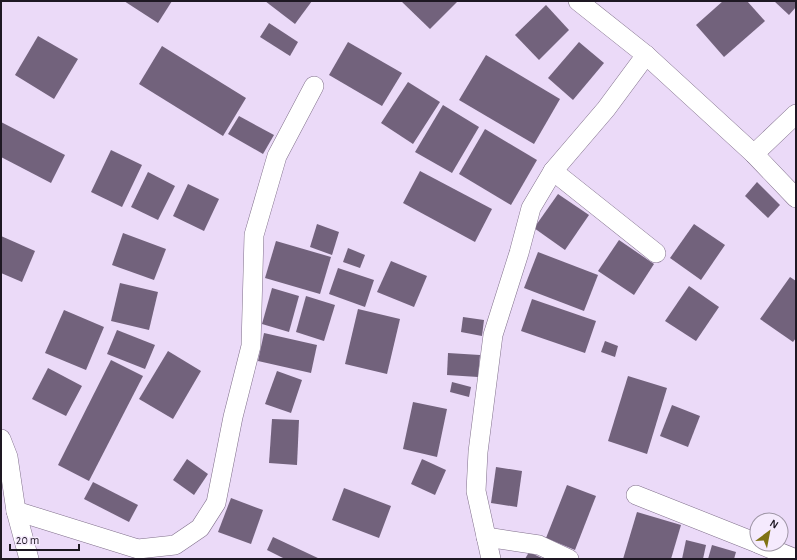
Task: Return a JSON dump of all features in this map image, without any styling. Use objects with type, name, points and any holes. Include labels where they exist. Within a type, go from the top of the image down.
[{"type":"street","points":[[578,1],[646,55],[754,154],[796,198]]},
{"type":"street","points":[[490,559],[476,491],[478,452],[493,336],[519,253],[531,208],[553,171],[606,109],[646,55]]},
{"type":"street","points":[[16,511],[138,549],[175,545],[200,528],[216,503],[233,417],[251,346],[254,235],[278,156],[314,86]]},
{"type":"street","points":[[754,154],[796,114]]},
{"type":"street","points":[[553,171],[656,253]]},
{"type":"street","points":[[1,439],[8,457],[16,511],[29,559]]},
{"type":"street","points":[[636,494],[749,540]]},
{"type":"street","points":[[486,537],[539,546],[569,559]]},
{"type":"street","points":[[778,552],[796,559]]},
{"type":"building","points":[[124,1],[172,1],[158,23]]},
{"type":"building","points":[[265,1],[312,1],[295,24]]},
{"type":"building","points":[[401,1],[458,1],[430,29]]},
{"type":"building","points":[[723,1],[747,1],[765,21],[724,57],[696,25]]},
{"type":"building","points":[[774,1],[796,1],[796,7],[789,15]]},
{"type":"building","points":[[546,5],[569,30],[539,60],[515,35]]},
{"type":"building","points":[[269,23],[298,42],[290,56],[260,37]]},
{"type":"building","points":[[38,36],[78,59],[54,99],[15,75]]},
{"type":"building","points":[[348,42],[402,73],[382,106],[329,75]]},
{"type":"building","points":[[579,42],[604,63],[573,100],[548,78]]},
{"type":"building","points":[[162,46],[246,98],[223,136],[139,84]]},
{"type":"building","points":[[486,55],[560,99],[534,144],[459,100]]},
{"type":"building","points":[[408,82],[440,102],[413,144],[381,123]]},
{"type":"building","points":[[443,105],[479,127],[452,173],[415,152]]},
{"type":"building","points":[[239,116],[274,135],[263,154],[228,134]]},
{"type":"building","points":[[1,122],[65,155],[51,183],[1,157]]},
{"type":"building","points":[[485,129],[537,160],[511,205],[459,174]]},
{"type":"building","points":[[111,150],[142,165],[122,207],[91,192]]},
{"type":"building","points":[[420,171],[492,209],[475,242],[403,203]]},
{"type":"building","points":[[148,172],[175,186],[158,220],[131,207]]},
{"type":"building","points":[[757,182],[780,205],[768,218],[745,196]]},
{"type":"building","points":[[188,184],[219,199],[204,231],[173,216]]},
{"type":"building","points":[[558,194],[589,215],[565,250],[534,228]]},
{"type":"building","points":[[317,224],[339,232],[332,255],[310,247]]},
{"type":"building","points":[[694,224],[725,245],[701,280],[670,258]]},
{"type":"building","points":[[123,233],[166,249],[154,280],[112,265]]},
{"type":"building","points":[[1,236],[35,251],[22,282],[1,273]]},
{"type":"building","points":[[619,240],[654,264],[634,295],[598,271]]},
{"type":"building","points":[[276,241],[331,257],[320,294],[265,278]]},
{"type":"building","points":[[348,248],[365,255],[360,268],[343,262]]},
{"type":"building","points":[[538,252],[598,275],[584,311],[524,288]]},
{"type":"building","points":[[391,261],[427,276],[414,307],[377,292]]},
{"type":"building","points":[[338,268],[374,280],[365,307],[329,294]]},
{"type":"building","points":[[790,277],[796,281],[796,338],[793,342],[760,319]]},
{"type":"building","points":[[120,283],[158,292],[149,330],[111,321]]},
{"type":"building","points":[[689,286],[719,307],[696,341],[665,321]]},
{"type":"building","points":[[272,288],[299,296],[289,332],[262,324]]},
{"type":"building","points":[[306,296],[335,305],[324,341],[296,332]]},
{"type":"building","points":[[532,299],[596,321],[585,353],[521,331]]},
{"type":"building","points":[[358,309],[400,319],[387,374],[345,364]]},
{"type":"building","points":[[64,310],[104,327],[86,370],[45,353]]},
{"type":"building","points":[[463,317],[484,320],[482,336],[461,332]]},
{"type":"building","points":[[117,330],[155,345],[145,369],[107,354]]},
{"type":"building","points":[[264,333],[317,345],[311,373],[258,361]]},
{"type":"building","points":[[605,341],[618,346],[615,357],[601,352]]},
{"type":"building","points":[[168,351],[201,371],[173,419],[139,399]]},
{"type":"building","points":[[448,353],[480,355],[478,377],[447,375]]},
{"type":"building","points":[[111,360],[143,376],[89,481],[58,465]]},
{"type":"building","points":[[48,368],[82,386],[66,416],[32,399]]},
{"type":"building","points":[[277,371],[302,380],[291,413],[265,404]]},
{"type":"building","points":[[628,376],[667,388],[647,454],[608,441]]},
{"type":"building","points":[[452,382],[471,387],[469,397],[450,392]]},
{"type":"building","points":[[413,402],[447,409],[437,457],[403,449]]},
{"type":"building","points":[[672,405],[700,416],[688,447],[660,436]]},
{"type":"building","points":[[272,419],[299,420],[297,465],[269,463]]},
{"type":"building","points":[[187,459],[208,474],[194,495],[173,480]]},
{"type":"building","points":[[422,459],[446,470],[435,495],[411,484]]},
{"type":"building","points":[[496,467],[522,471],[517,507],[491,503]]},
{"type":"building","points":[[93,482],[138,505],[129,522],[84,499]]},
{"type":"building","points":[[567,485],[596,496],[575,550],[546,538]]},
{"type":"building","points":[[344,488],[391,506],[379,538],[332,520]]},
{"type":"building","points":[[231,498],[263,510],[251,544],[218,532]]},
{"type":"building","points":[[637,512],[681,525],[671,559],[623,559]]},
{"type":"building","points":[[273,537],[320,559],[285,559],[267,550]]},
{"type":"building","points":[[686,540],[706,545],[703,559],[682,559]]},
{"type":"building","points":[[712,545],[736,552],[734,559],[708,559]]},
{"type":"building","points":[[529,552],[544,559],[525,559]]}]
